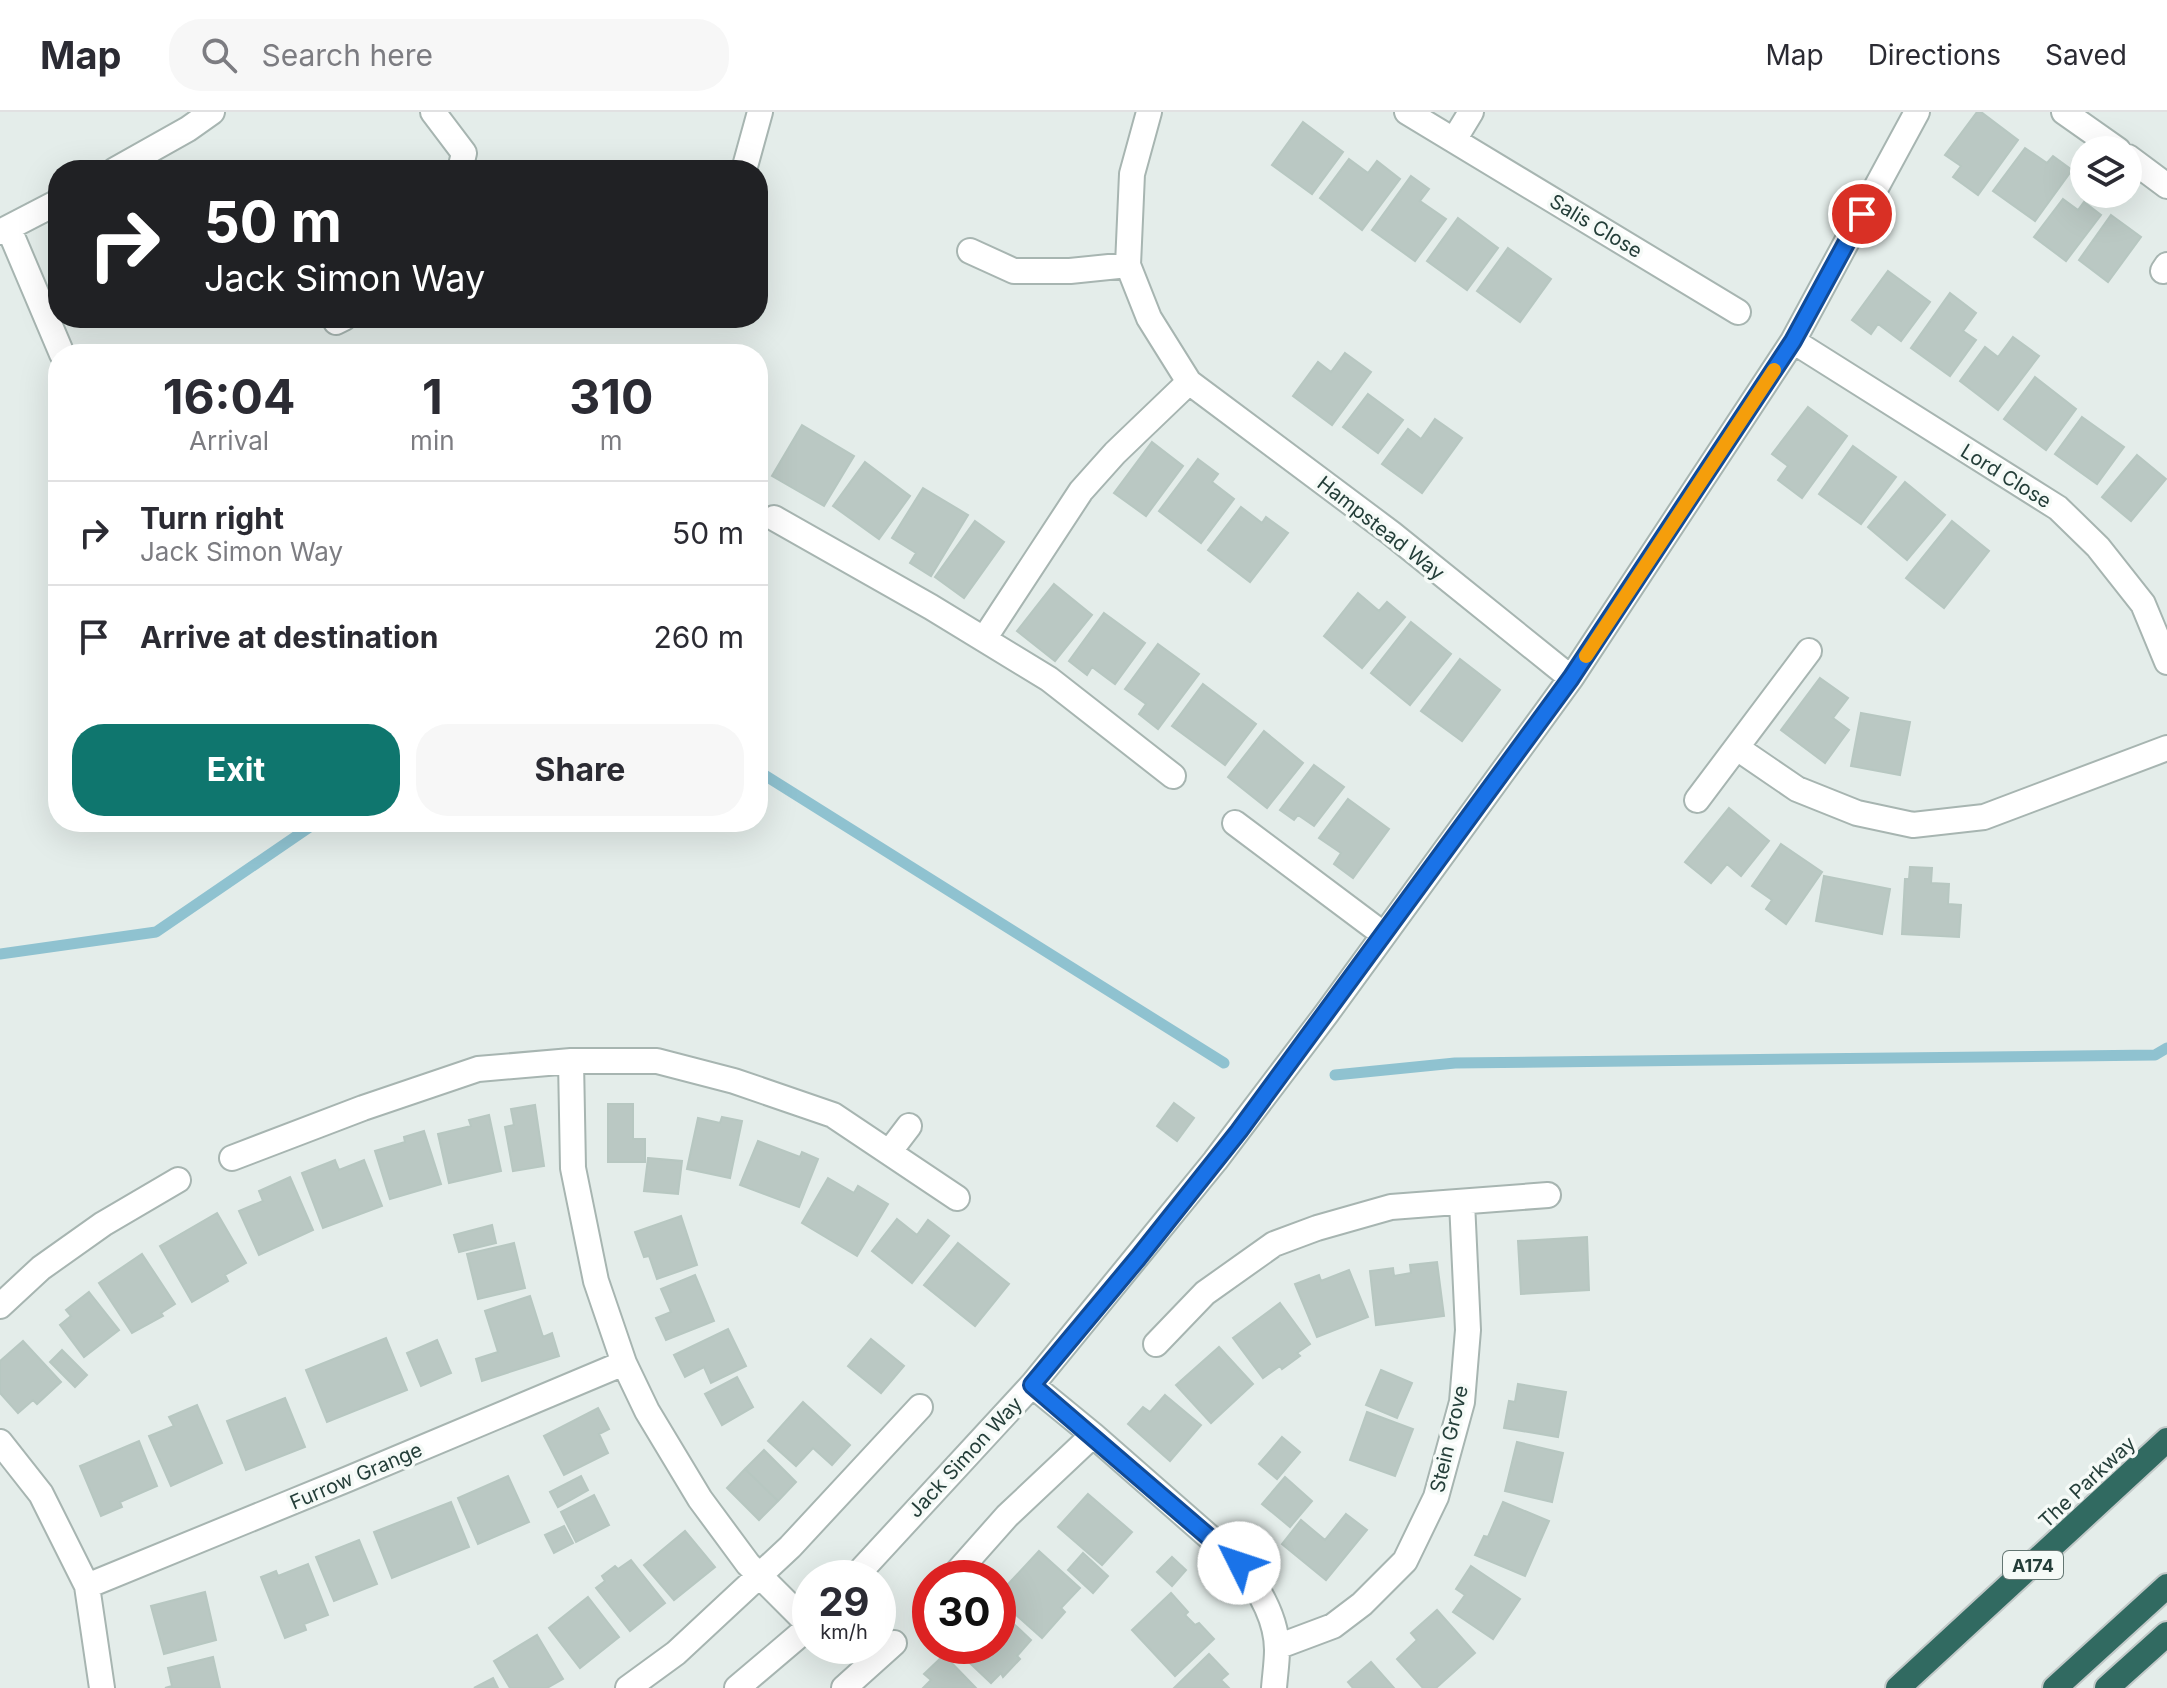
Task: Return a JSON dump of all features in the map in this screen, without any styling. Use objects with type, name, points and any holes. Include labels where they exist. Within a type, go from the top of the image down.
[{"type":"highway","name":"The Parkway","points":[[1898,1688],[2167,1440]]},
{"type":"highway","points":[[2055,1688],[2167,1586]]},
{"type":"highway","points":[[2107,1688],[2167,1634]]},
{"type":"street","points":[[129,160],[183,121],[212,112]]},
{"type":"street","points":[[433,112],[464,153],[462,160]]},
{"type":"street","points":[[747,160],[760,112]]},
{"type":"street","name":"Hampstead Way","points":[[1149,112],[1132,174],[1128,265],[1149,318],[1189,382],[1391,533],[1571,678]]},
{"type":"street","name":"Salis Close","points":[[1407,112],[1738,312]]},
{"type":"street","points":[[1454,140],[1471,112]]},
{"type":"street","name":"Jack Simon Way","points":[[871,1560],[1032,1385],[1239,1131],[1571,678],[1793,341],[1917,112]]},
{"type":"street","points":[[2064,112],[2099,136]]},
{"type":"street","points":[[2142,167],[2167,186]]},
{"type":"street","points":[[48,207],[4,230],[48,324]]},
{"type":"street","points":[[970,251],[1014,271],[1070,271],[1128,265]]},
{"type":"street","name":"Lord Close","points":[[1793,341],[2058,508],[2098,547],[2143,604],[2167,662]]},
{"type":"street","points":[[984,639],[1081,491],[1115,453],[1189,382]]},
{"type":"street","points":[[774,518],[931,607],[1049,679],[1173,776]]},
{"type":"street","points":[[1697,800],[1809,651]]},
{"type":"street","points":[[1737,748],[1797,789],[1857,813],[1913,825],[1984,817],[2167,748]]},
{"type":"street","points":[[1235,823],[1383,934]]},
{"type":"street","points":[[571,1061],[573,1168],[596,1281],[624,1363],[647,1411],[700,1499],[758,1575],[792,1608]]},
{"type":"street","points":[[232,1158],[363,1108],[478,1069],[571,1061],[657,1061],[734,1081],[833,1115],[957,1198]]},
{"type":"street","points":[[890,1151],[909,1126]]},
{"type":"street","points":[[0,1306],[53,1259],[103,1224],[178,1180]]},
{"type":"street","points":[[1156,1344],[1205,1293],[1274,1244],[1391,1207],[1548,1195]]},
{"type":"street","name":"Stein Grove","points":[[1277,1647],[1333,1626],[1362,1604],[1405,1561],[1436,1497],[1462,1402],[1468,1330],[1462,1202]]},
{"type":"street","name":"Furrow Grange","points":[[87,1586],[624,1363]]},
{"type":"street","points":[[1032,1385],[1239,1563],[1256,1585],[1269,1613],[1277,1647],[1274,1688]]},
{"type":"street","points":[[628,1688],[676,1653],[790,1547],[920,1407]]},
{"type":"street","points":[[968,1560],[1007,1516],[1093,1435]]},
{"type":"street","points":[[0,1442],[41,1494],[87,1586],[102,1688]]},
{"type":"street","points":[[737,1688],[792,1641]]},
{"type":"street","points":[[844,1688],[871,1664]]},
{"type":"building","points":[[1977,112],[2018,140],[1978,195],[1953,177],[1961,166],[1945,155]]},
{"type":"building","points":[[1303,122],[1343,152],[1312,194],[1272,165]]},
{"type":"building","points":[[2025,148],[2047,163],[2053,156],[2070,169],[2035,221],[1993,191]]},
{"type":"building","points":[[1349,159],[1368,173],[1377,161],[1400,179],[1362,230],[1320,198]]},
{"type":"building","points":[[1411,176],[1429,189],[1420,201],[1446,219],[1415,261],[1372,230]]},
{"type":"building","points":[[2063,199],[2070,208],[2092,208],[2101,215],[2066,261],[2034,237]]},
{"type":"building","points":[[2111,215],[2141,237],[2108,282],[2079,260]]},
{"type":"building","points":[[1458,218],[1498,248],[1467,290],[1427,261]]},
{"type":"building","points":[[1508,248],[1551,279],[1520,322],[1477,291]]},
{"type":"building","points":[[1888,271],[1930,302],[1901,341],[1878,324],[1871,334],[1852,320]]},
{"type":"building","points":[[1950,293],[1976,313],[1963,331],[1976,340],[1950,376],[1911,348]]},
{"type":"building","points":[[2013,337],[2039,356],[1998,410],[1960,381],[1985,347],[1998,357]]},
{"type":"building","points":[[1345,353],[1371,372],[1332,425],[1293,396],[1318,362],[1331,372]]},
{"type":"building","points":[[2035,377],[2076,409],[2046,450],[2004,419]]},
{"type":"building","points":[[1368,394],[1403,420],[1378,453],[1343,427]]},
{"type":"building","points":[[1808,407],[1847,436],[1802,498],[1778,480],[1788,466],[1772,454]]},
{"type":"building","points":[[2082,417],[2124,447],[2097,484],[2055,454]]},
{"type":"building","points":[[1435,419],[1462,438],[1422,493],[1382,464],[1408,429],[1421,439]]},
{"type":"building","points":[[802,425],[854,456],[824,506],[772,476]]},
{"type":"building","points":[[1152,442],[1183,466],[1146,516],[1114,493]]},
{"type":"building","points":[[1853,446],[1896,477],[1861,524],[1819,494]]},
{"type":"building","points":[[2137,455],[2166,479],[2131,521],[2102,497]]},
{"type":"building","points":[[1198,459],[1218,474],[1212,482],[1234,499],[1201,543],[1159,511]]},
{"type":"building","points":[[865,462],[910,496],[879,539],[833,506]]},
{"type":"building","points":[[1905,482],[1945,515],[1907,560],[1868,527]]},
{"type":"building","points":[[923,488],[968,515],[931,576],[910,563],[916,553],[892,538]]},
{"type":"building","points":[[1241,507],[1262,523],[1266,517],[1288,533],[1250,582],[1208,550]]},
{"type":"building","points":[[975,521],[1004,542],[964,598],[935,577]]},
{"type":"building","points":[[1952,521],[1989,551],[1944,608],[1906,578]]},
{"type":"building","points":[[1054,584],[1092,615],[1055,661],[1017,631]]},
{"type":"building","points":[[1358,593],[1379,611],[1387,602],[1405,617],[1362,668],[1324,636]]},
{"type":"building","points":[[1104,613],[1145,643],[1115,684],[1092,667],[1087,675],[1069,661]]},
{"type":"building","points":[[1411,622],[1451,654],[1410,705],[1371,673]]},
{"type":"building","points":[[1158,644],[1199,674],[1158,729],[1139,714],[1146,704],[1125,689]]},
{"type":"building","points":[[1460,659],[1500,690],[1462,741],[1421,711]]},
{"type":"building","points":[[1820,678],[1848,698],[1833,718],[1849,730],[1825,763],[1781,730]]},
{"type":"building","points":[[1203,684],[1256,724],[1225,765],[1172,726]]},
{"type":"building","points":[[1861,713],[1910,722],[1900,775],[1851,766]]},
{"type":"building","points":[[1264,731],[1303,763],[1267,808],[1228,777]]},
{"type":"building","points":[[1314,765],[1344,787],[1314,826],[1298,815],[1294,820],[1280,810]]},
{"type":"building","points":[[1348,799],[1389,829],[1353,878],[1334,864],[1341,853],[1319,838]]},
{"type":"building","points":[[1729,808],[1769,841],[1741,876],[1727,864],[1711,883],[1685,862]]},
{"type":"building","points":[[1781,844],[1822,872],[1786,924],[1766,909],[1772,900],[1752,886]]},
{"type":"building","points":[[1910,867],[1932,868],[1931,883],[1949,884],[1948,904],[1961,905],[1959,937],[1902,934],[1905,879],[1909,879]]},
{"type":"building","points":[[1824,876],[1890,889],[1882,934],[1816,921]]},
{"type":"building","points":[[1174,1103],[1194,1118],[1177,1141],[1157,1126]]},
{"type":"building","points":[[608,1104],[633,1104],[633,1139],[645,1139],[645,1162],[608,1162]]},
{"type":"building","points":[[535,1105],[544,1166],[513,1171],[505,1127],[514,1125],[511,1109]]},
{"type":"building","points":[[489,1115],[501,1171],[449,1183],[438,1134],[471,1126],[469,1120]]},
{"type":"building","points":[[722,1117],[742,1121],[730,1178],[687,1169],[698,1118],[720,1123]]},
{"type":"building","points":[[424,1131],[441,1184],[390,1199],[375,1151],[405,1142],[404,1137]]},
{"type":"building","points":[[758,1141],[800,1157],[802,1152],[818,1159],[799,1207],[740,1185]]},
{"type":"building","points":[[648,1158],[682,1161],[678,1194],[644,1191]]},
{"type":"building","points":[[335,1160],[339,1170],[364,1160],[382,1206],[323,1228],[302,1173]]},
{"type":"building","points":[[290,1177],[313,1230],[259,1255],[239,1211],[263,1201],[259,1191]]},
{"type":"building","points":[[828,1178],[854,1193],[858,1186],[888,1204],[857,1256],[802,1223]]},
{"type":"building","points":[[217,1213],[246,1263],[225,1275],[228,1281],[192,1302],[160,1246]]},
{"type":"building","points":[[681,1216],[697,1265],[657,1279],[649,1256],[644,1257],[635,1232]]},
{"type":"building","points":[[897,1219],[917,1235],[928,1220],[949,1236],[912,1283],[872,1251]]},
{"type":"building","points":[[492,1225],[496,1243],[459,1252],[454,1235]]},
{"type":"building","points":[[1587,1237],[1589,1290],[1521,1294],[1518,1241]]},
{"type":"building","points":[[514,1243],[525,1288],[478,1299],[467,1254]]},
{"type":"building","points":[[958,1243],[1009,1284],[975,1326],[924,1285]]},
{"type":"building","points":[[142,1254],[175,1304],[161,1313],[163,1316],[132,1333],[99,1283]]},
{"type":"building","points":[[1437,1262],[1444,1316],[1376,1325],[1370,1271],[1393,1268],[1394,1276],[1411,1273],[1410,1265]]},
{"type":"building","points":[[1349,1270],[1368,1317],[1317,1337],[1295,1284],[1319,1275],[1321,1281]]},
{"type":"building","points":[[695,1275],[714,1321],[666,1340],[656,1318],[671,1312],[661,1289]]},
{"type":"building","points":[[89,1292],[119,1330],[84,1357],[60,1325],[71,1316],[66,1310]]},
{"type":"building","points":[[530,1296],[543,1337],[552,1333],[559,1356],[482,1381],[476,1359],[498,1352],[485,1311]]},
{"type":"building","points":[[1280,1303],[1310,1344],[1297,1353],[1300,1356],[1263,1378],[1233,1338]]},
{"type":"building","points":[[728,1329],[746,1366],[711,1383],[704,1367],[685,1377],[674,1355]]},
{"type":"building","points":[[386,1338],[407,1390],[327,1422],[306,1370]]},
{"type":"building","points":[[871,1339],[904,1366],[881,1393],[848,1366]]},
{"type":"building","points":[[437,1340],[451,1373],[421,1386],[407,1353]]},
{"type":"building","points":[[23,1341],[61,1382],[37,1404],[33,1400],[18,1413],[0,1393],[0,1361]]},
{"type":"building","points":[[1219,1347],[1253,1384],[1211,1423],[1176,1385]]},
{"type":"building","points":[[62,1350],[87,1375],[75,1387],[50,1362]]},
{"type":"building","points":[[1381,1370],[1412,1383],[1397,1418],[1366,1405]]},
{"type":"building","points":[[737,1377],[753,1407],[722,1425],[705,1394]]},
{"type":"building","points":[[1518,1384],[1566,1392],[1558,1437],[1504,1428],[1509,1401],[1515,1402]]},
{"type":"building","points":[[1165,1395],[1201,1425],[1170,1461],[1128,1424],[1143,1407],[1150,1412]]},
{"type":"building","points":[[285,1398],[305,1447],[246,1470],[227,1421]]},
{"type":"building","points":[[803,1402],[850,1445],[832,1465],[813,1448],[796,1466],[768,1441]]},
{"type":"building","points":[[197,1405],[222,1463],[171,1486],[149,1436],[174,1426],[169,1417]]},
{"type":"building","points":[[598,1408],[609,1429],[599,1434],[608,1453],[564,1475],[544,1436]]},
{"type":"building","points":[[1367,1412],[1413,1429],[1395,1476],[1350,1460]]},
{"type":"building","points":[[1282,1437],[1300,1452],[1277,1479],[1259,1464]]},
{"type":"building","points":[[139,1441],[157,1486],[120,1502],[122,1507],[101,1516],[80,1466]]},
{"type":"building","points":[[1517,1442],[1563,1453],[1552,1502],[1505,1491]]},
{"type":"building","points":[[764,1450],[796,1482],[778,1501],[745,1469]]},
{"type":"building","points":[[745,1469],[778,1501],[759,1520],[727,1488]]},
{"type":"building","points":[[508,1476],[529,1522],[478,1544],[458,1498]]},
{"type":"building","points":[[581,1476],[588,1490],[558,1507],[550,1492]]},
{"type":"building","points":[[1285,1477],[1312,1501],[1290,1527],[1262,1504]]},
{"type":"building","points":[[1088,1494],[1132,1532],[1102,1565],[1058,1527]]},
{"type":"building","points":[[594,1495],[609,1525],[576,1542],[561,1512]]},
{"type":"building","points":[[451,1502],[469,1547],[392,1578],[374,1532]]},
{"type":"building","points":[[1503,1502],[1549,1521],[1525,1576],[1475,1555],[1484,1536],[1488,1537]]},
{"type":"building","points":[[1346,1514],[1367,1530],[1326,1580],[1282,1544],[1301,1520],[1325,1540]]},
{"type":"building","points":[[564,1526],[573,1543],[554,1553],[545,1535]]},
{"type":"building","points":[[685,1531],[715,1567],[674,1600],[644,1565]]},
{"type":"building","points":[[359,1540],[377,1584],[334,1601],[316,1557]]},
{"type":"building","points":[[1039,1551],[1080,1588],[1061,1608],[1065,1612],[1042,1638],[1016,1615],[1016,1576]]},
{"type":"building","points":[[1083,1553],[1108,1576],[1093,1593],[1068,1570]]},
{"type":"building","points":[[1172,1557],[1186,1570],[1172,1586],[1157,1572]]},
{"type":"building","points":[[631,1560],[665,1603],[630,1631],[596,1588],[605,1581],[602,1576],[615,1566],[618,1569]]},
{"type":"building","points":[[308,1564],[328,1615],[304,1624],[306,1630],[285,1638],[261,1577],[276,1571],[278,1576]]},
{"type":"building","points":[[1471,1566],[1520,1599],[1493,1639],[1453,1612],[1465,1595],[1456,1589]]},
{"type":"building","points":[[205,1592],[216,1640],[164,1654],[151,1606]]},
{"type":"building","points":[[1171,1593],[1188,1612],[1185,1615],[1195,1625],[1199,1623],[1214,1639],[1175,1676],[1132,1630]]},
{"type":"building","points":[[588,1597],[619,1637],[580,1668],[549,1628]]},
{"type":"building","points":[[1437,1610],[1475,1653],[1436,1688],[1423,1688],[1397,1659],[1417,1640],[1411,1633]]},
{"type":"building","points":[[1016,1626],[1031,1640],[1017,1656],[1020,1659],[1016,1663]]},
{"type":"building","points":[[537,1635],[563,1679],[547,1688],[510,1688],[494,1661]]},
{"type":"building","points":[[1209,1654],[1228,1674],[1221,1680],[1229,1688],[1174,1688]]},
{"type":"building","points":[[213,1657],[220,1688],[165,1688],[172,1686],[168,1668]]},
{"type":"building","points":[[1371,1662],[1394,1688],[1353,1688],[1348,1682]]},
{"type":"building","points":[[935,1664],[953,1664],[976,1688],[923,1688],[931,1680],[924,1674]]},
{"type":"building","points":[[971,1664],[1015,1664],[1003,1677],[1001,1673],[991,1683]]},
{"type":"building","points":[[493,1678],[498,1688],[474,1688]]},
{"type":"waterway","points":[[768,777],[1224,1063]]},
{"type":"waterway","points":[[0,954],[156,932],[302,832]]},
{"type":"waterway","points":[[1335,1075],[1455,1063],[2155,1055],[2167,1048]]},
{"type":"slow traffic","points":[[1586,656],[1774,370]]},
{"type":"route","points":[[1239,1563],[1032,1385],[1239,1131],[1571,678],[1793,341],[1862,214]]}]
